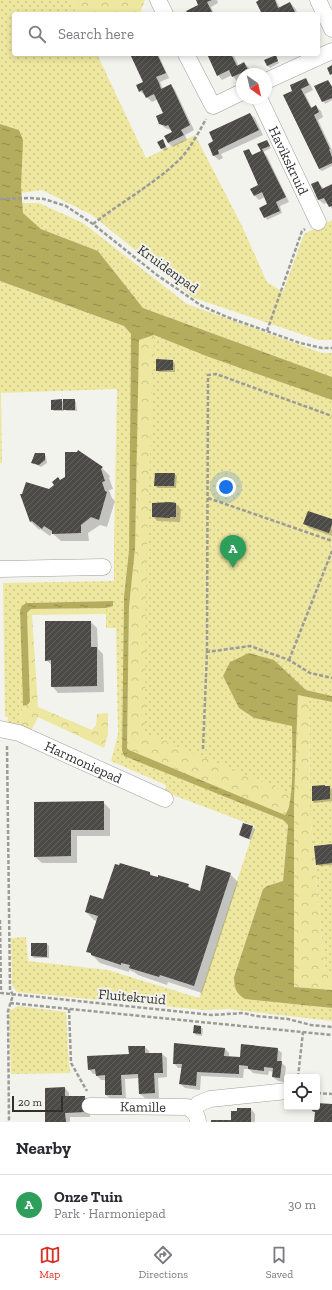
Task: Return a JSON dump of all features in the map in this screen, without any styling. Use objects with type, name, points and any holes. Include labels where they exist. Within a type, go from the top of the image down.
[{"type":"street","points":[[158,0],[164,12]]},
{"type":"street","points":[[318,0],[332,29]]},
{"type":"street","points":[[320,56],[332,50]]},
{"type":"street","points":[[187,56],[212,106],[236,95]]},
{"type":"street","points":[[272,78],[319,56]]},
{"type":"street","name":"Havikskruid","points":[[262,104],[318,222]]},
{"type":"street","points":[[0,569],[103,567]]},
{"type":"street","name":"Harmoniepad","points":[[3,730],[19,733],[165,799]]},
{"type":"street","name":"Kamille","points":[[196,1117],[198,1104],[210,1099],[284,1091]]},
{"type":"street","name":"Kamille","points":[[90,1106],[180,1106],[187,1107],[196,1117]]},
{"type":"path","points":[[93,224],[159,176],[181,158],[197,135],[212,106]]},
{"type":"path","name":"Kruidenpad","points":[[0,199],[44,199],[66,206],[93,224],[157,274],[202,306],[227,317],[300,343],[322,348],[332,348]]},
{"type":"path","points":[[268,331],[302,231],[318,222]]},
{"type":"path","points":[[203,749],[207,652],[208,375],[216,374],[332,416]]},
{"type":"path","points":[[208,498],[332,541]]},
{"type":"path","points":[[289,660],[332,551]]},
{"type":"path","points":[[207,652],[250,646],[289,660],[310,673],[332,678]]},
{"type":"path","points":[[3,730],[10,990],[13,995]]},
{"type":"path","points":[[0,920],[1,994],[13,995]]},
{"type":"path","points":[[9,1122],[8,1011],[13,995]]},
{"type":"path","name":"Fluitekruid","points":[[13,995],[212,1015],[243,1013],[256,1016],[288,1019],[311,1025],[332,1027]]},
{"type":"path","points":[[10,1003],[332,1035]]},
{"type":"path","points":[[69,1009],[71,1063],[90,1098],[90,1106]]},
{"type":"path","points":[[298,1074],[303,1032]]},
{"type":"path","points":[[320,1093],[332,1094]]},
{"type":"green space","points":[[0,0],[70,0],[76,12],[12,12],[12,56],[98,56],[146,158],[195,135],[241,224],[267,282],[283,292],[304,234],[332,220],[332,340],[319,340],[194,298],[92,215],[42,190],[21,193],[19,130],[0,124]]},
{"type":"green space","points":[[70,0],[145,0],[140,12],[76,12]]},
{"type":"green space","points":[[22,203],[39,203],[83,223],[187,304],[322,353],[332,353],[332,377],[143,308],[98,251],[41,229],[23,213]]},
{"type":"green space","points":[[0,281],[124,326],[131,334],[129,550],[124,596],[122,750],[124,755],[283,820],[288,825],[283,882],[267,886],[263,889],[234,977],[234,984],[245,999],[332,1008],[332,1021],[229,1009],[204,1010],[17,992],[12,985],[11,938],[26,937],[28,961],[108,970],[199,998],[255,826],[165,792],[166,785],[111,761],[118,734],[116,628],[106,628],[106,608],[113,606],[113,601],[26,603],[22,606],[20,610],[23,705],[19,727],[7,724],[8,717],[5,717],[3,583],[114,581],[117,389],[1,393],[2,463],[0,463]]},
{"type":"green space","points":[[154,335],[332,400],[332,696],[306,690],[274,660],[223,676],[239,708],[254,718],[293,726],[292,789],[290,805],[129,750],[139,340]]},
{"type":"green space","points":[[154,335],[146,574],[145,733],[291,794],[287,814],[285,815],[127,748],[129,607],[135,549],[139,340]]},
{"type":"green space","points":[[106,608],[106,614],[32,615],[38,707],[92,730],[96,725],[97,714],[108,713],[108,734],[104,748],[38,717],[31,731],[19,727],[23,705],[27,705],[30,702],[27,614],[31,609]]},
{"type":"green space","points":[[298,695],[309,697],[310,812],[325,973],[332,974],[332,990],[294,987],[294,801]]},
{"type":"green space","points":[[309,697],[332,702],[332,974],[325,974],[310,812]]},
{"type":"green space","points":[[18,1006],[66,1012],[69,1066],[71,1073],[11,1074],[9,1011]]},
{"type":"water","points":[[0,124],[19,130],[23,140],[21,187],[23,213],[41,229],[98,251],[143,308],[332,377],[332,400],[209,357],[154,335],[139,340],[135,549],[129,607],[127,748],[285,815],[288,809],[292,787],[292,726],[254,718],[239,708],[223,676],[230,662],[249,653],[274,660],[306,690],[332,696],[332,702],[298,695],[294,801],[294,987],[332,990],[332,1008],[245,999],[239,995],[234,984],[234,977],[263,889],[267,886],[283,881],[288,825],[283,820],[124,756],[122,750],[124,596],[129,550],[131,334],[124,326],[0,281]]},
{"type":"water","points":[[113,601],[113,606],[106,608],[31,609],[27,613],[30,702],[27,705],[23,705],[20,610],[22,606],[26,603]]},
{"type":"building","points":[[196,0],[212,0],[207,2],[212,12],[186,11],[198,5]]},
{"type":"building","points":[[259,0],[275,0],[278,8],[290,2],[295,12],[261,12],[256,2]]},
{"type":"building","points":[[131,56],[158,56],[166,73],[156,77],[161,89],[171,84],[190,125],[181,130],[184,135],[168,143],[164,136],[172,132],[168,125],[166,126],[159,124],[156,116],[163,113],[154,94],[146,98],[142,90],[139,92],[136,85],[143,82]]},
{"type":"building","points":[[208,56],[232,56],[237,66],[244,62],[247,68],[236,68],[236,75],[232,77],[229,70],[217,76]]},
{"type":"building","points":[[276,56],[278,61],[267,66],[264,60]]},
{"type":"building","points":[[332,65],[332,74],[330,75],[327,68]]},
{"type":"building","points":[[306,78],[309,85],[301,89],[311,108],[316,105],[319,112],[314,115],[330,149],[332,157],[332,163],[319,169],[283,95],[292,91],[290,85]]},
{"type":"building","points":[[328,80],[332,87],[332,98],[322,102],[314,86]]},
{"type":"building","points":[[250,113],[259,130],[218,150],[219,154],[213,156],[208,144],[213,141],[209,132]]},
{"type":"building","points":[[163,139],[166,147],[161,149],[157,142]]},
{"type":"building","points":[[267,140],[270,146],[262,149],[286,197],[276,202],[280,211],[264,218],[259,208],[267,204],[262,192],[254,196],[250,189],[258,185],[243,151],[249,149],[252,155],[261,151],[257,144]]},
{"type":"building","points":[[318,181],[322,189],[332,184],[332,206],[329,207],[324,198],[318,200],[311,184]]},
{"type":"building","points":[[156,359],[173,360],[173,370],[156,371]]},
{"type":"building","points":[[62,399],[62,410],[51,410],[51,400]]},
{"type":"building","points":[[63,399],[75,399],[75,410],[63,410]]},
{"type":"building","points":[[78,450],[103,467],[101,469],[105,481],[102,482],[105,491],[107,492],[99,520],[91,517],[81,525],[81,533],[52,534],[52,531],[44,526],[42,529],[32,521],[30,522],[20,494],[22,494],[26,482],[49,489],[54,485],[52,482],[58,477],[60,480],[65,477],[65,452],[77,452]]},
{"type":"building","points":[[35,453],[45,453],[45,460],[39,465],[31,463]]},
{"type":"building","points":[[155,473],[175,473],[174,486],[154,486]]},
{"type":"building","points":[[152,503],[176,503],[176,517],[152,517]]},
{"type":"building","points":[[308,511],[332,519],[329,533],[303,524]]},
{"type":"building","points":[[45,621],[91,621],[91,647],[97,647],[97,686],[51,687],[51,660],[45,661]]},
{"type":"building","points":[[312,786],[330,786],[330,799],[312,801]]},
{"type":"building","points":[[104,801],[104,830],[71,830],[71,856],[34,857],[34,802]]},
{"type":"building","points":[[243,823],[253,826],[249,839],[239,835]]},
{"type":"building","points":[[332,844],[332,863],[316,865],[314,846]]},
{"type":"building","points":[[120,863],[150,872],[150,875],[158,877],[158,875],[189,884],[188,887],[200,891],[206,865],[231,873],[194,986],[160,975],[159,977],[129,968],[130,965],[121,963],[121,965],[86,952],[98,916],[85,912],[90,895],[103,899],[115,864],[119,865]]},
{"type":"building","points":[[31,943],[47,943],[47,957],[31,956]]},
{"type":"building","points":[[194,1025],[201,1026],[201,1034],[193,1033]]},
{"type":"building","points":[[174,1043],[225,1048],[224,1056],[240,1057],[241,1044],[278,1048],[277,1061],[282,1061],[280,1078],[272,1077],[273,1068],[264,1067],[264,1071],[248,1069],[248,1066],[239,1065],[239,1074],[197,1072],[196,1086],[179,1084],[182,1064],[173,1064]]},
{"type":"building","points":[[128,1046],[145,1046],[145,1053],[162,1053],[163,1073],[154,1073],[155,1093],[139,1094],[138,1074],[121,1075],[122,1095],[105,1095],[105,1075],[96,1076],[95,1069],[88,1070],[87,1056],[129,1054]]},
{"type":"building","points":[[65,1087],[65,1096],[85,1096],[85,1112],[65,1113],[66,1122],[45,1122],[45,1088]]},
{"type":"building","points":[[320,1103],[332,1104],[332,1122],[314,1122],[315,1112],[312,1111],[320,1110]]},
{"type":"building","points":[[237,1108],[251,1108],[251,1122],[211,1122],[211,1120],[231,1120],[231,1111],[237,1111]]},
{"type":"place","name":"Onze Tuin","points":[[233,568]]}]
